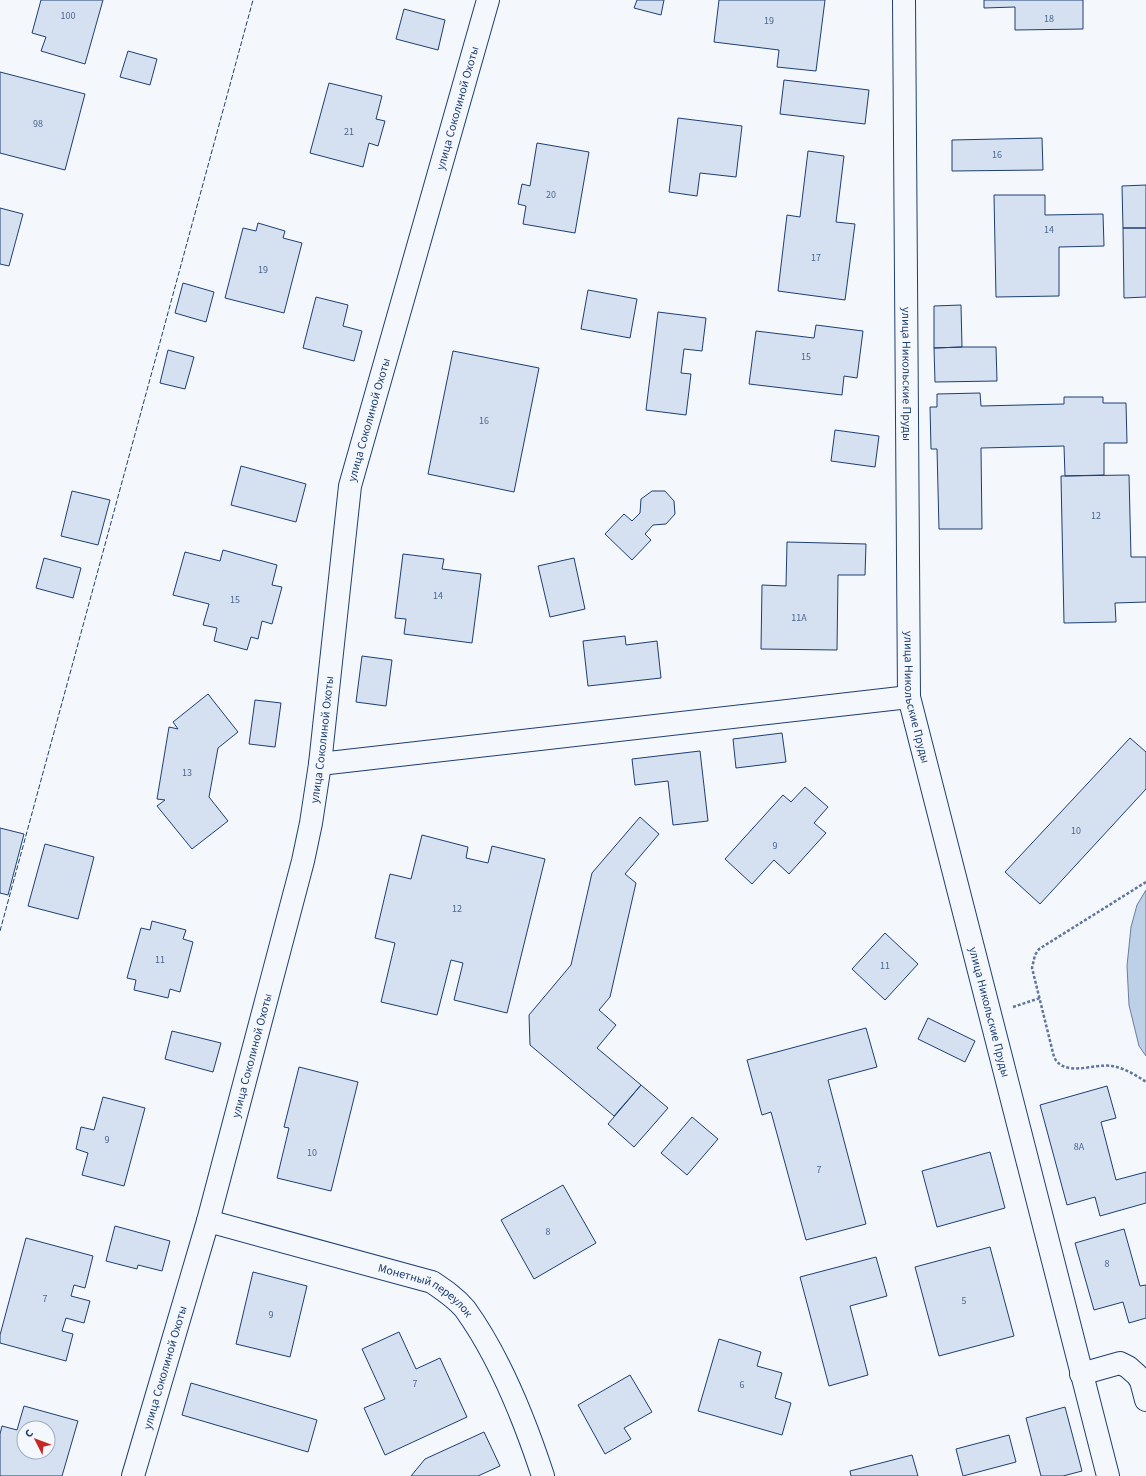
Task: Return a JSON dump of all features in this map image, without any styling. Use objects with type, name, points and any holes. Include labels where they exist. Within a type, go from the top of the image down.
[{"type":"street","name":"улица Соколиной Охоты","points":[[133,1476],[208,1221],[295,896],[311,823],[320,764],[350,486],[488,0]]},
{"type":"street","name":"улица Никольские Пруды","points":[[904,0],[909,697],[1108,1476]]},
{"type":"street","points":[[320,764],[909,697]]},
{"type":"street","name":"Монетный переулок","points":[[208,1221],[410,1275],[432,1282],[449,1293],[464,1309],[486,1344],[509,1388],[543,1476]]},
{"type":"street","points":[[1081,1374],[1120,1364],[1128,1367],[1141,1381],[1146,1400]]},
{"type":"path","points":[[1146,882],[1039,949],[1035,955],[1032,968],[1054,1057],[1060,1065],[1070,1069],[1113,1066],[1126,1070],[1146,1082]]},
{"type":"water","points":[[1146,890],[1146,1056],[1139,1046],[1129,1005],[1127,966],[1131,927],[1137,905]]},
{"type":"building","points":[[41,0],[103,0],[85,64],[41,51],[46,37],[32,33]]},
{"type":"building","points":[[637,0],[664,0],[661,15],[634,8]]},
{"type":"building","points":[[719,0],[825,0],[816,71],[777,67],[779,50],[714,42]]},
{"type":"building","points":[[984,0],[1083,0],[1083,29],[1015,30],[1015,7],[984,8]]},
{"type":"building","points":[[404,9],[445,20],[438,50],[396,39]]},
{"type":"building","points":[[128,51],[157,59],[150,85],[120,77]]},
{"type":"building","points":[[0,72],[85,94],[65,170],[0,153]]},
{"type":"building","points":[[784,80],[869,90],[865,124],[780,114]]},
{"type":"building","points":[[329,83],[382,96],[376,119],[385,121],[378,146],[369,143],[363,167],[310,153]]},
{"type":"building","points":[[678,118],[742,126],[736,177],[700,173],[697,196],[669,192]]},
{"type":"building","points":[[1042,138],[1043,170],[952,171],[952,140]]},
{"type":"building","points":[[537,143],[589,152],[575,233],[523,224],[526,206],[518,204],[522,184],[530,186]]},
{"type":"building","points":[[808,151],[844,156],[836,222],[855,224],[845,300],[778,291],[787,215],[800,217]]},
{"type":"building","points":[[1146,185],[1146,228],[1123,228],[1122,186]]},
{"type":"building","points":[[994,195],[1045,195],[1045,215],[1103,214],[1104,246],[1059,247],[1059,296],[996,297]]},
{"type":"building","points":[[0,208],[23,214],[9,266],[0,264]]},
{"type":"building","points":[[258,223],[285,231],[283,238],[302,243],[284,313],[225,298],[243,228],[256,231]]},
{"type":"building","points":[[1123,228],[1146,228],[1146,297],[1124,298]]},
{"type":"building","points":[[183,283],[214,292],[206,322],[175,313]]},
{"type":"building","points":[[588,290],[637,299],[630,338],[581,329]]},
{"type":"building","points":[[316,297],[348,305],[343,326],[362,331],[354,361],[303,348]]},
{"type":"building","points":[[961,305],[962,347],[934,348],[934,306]]},
{"type":"building","points":[[658,312],[706,318],[702,351],[684,349],[681,373],[691,374],[686,415],[646,410]]},
{"type":"building","points":[[816,325],[863,331],[857,378],[844,376],[842,395],[749,384],[756,331],[814,338]]},
{"type":"building","points":[[996,347],[997,381],[935,382],[934,348]]},
{"type":"building","points":[[168,350],[194,357],[185,389],[160,383]]},
{"type":"building","points":[[453,351],[539,368],[514,492],[428,474]]},
{"type":"building","points":[[980,393],[981,406],[1064,404],[1064,397],[1103,397],[1103,403],[1126,403],[1127,443],[1104,443],[1104,475],[1065,476],[1064,446],[981,448],[982,529],[939,529],[937,449],[931,449],[930,407],[937,407],[937,394]]},
{"type":"building","points":[[835,430],[879,436],[875,467],[831,461]]},
{"type":"building","points":[[241,466],[306,484],[296,522],[231,505]]},
{"type":"building","points":[[1129,475],[1131,557],[1146,557],[1146,602],[1115,603],[1116,622],[1064,623],[1061,476]]},
{"type":"building","points":[[72,491],[110,500],[98,545],[61,536]]},
{"type":"building","points":[[652,491],[665,491],[674,501],[675,514],[666,524],[653,525],[645,534],[651,540],[632,560],[605,534],[624,514],[632,521],[640,513],[641,499]]},
{"type":"building","points":[[787,542],[866,544],[865,575],[838,575],[837,650],[761,649],[762,585],[786,586]]},
{"type":"building","points":[[223,550],[277,565],[272,585],[282,587],[272,624],[262,621],[258,639],[251,637],[247,650],[214,641],[217,628],[203,625],[209,604],[173,595],[185,552],[220,561]]},
{"type":"building","points":[[403,554],[444,559],[442,569],[481,574],[472,643],[404,634],[406,619],[395,618]]},
{"type":"building","points":[[44,558],[81,568],[73,598],[36,588]]},
{"type":"building","points":[[574,558],[585,609],[550,617],[538,566]]},
{"type":"building","points":[[625,636],[626,645],[657,641],[661,678],[588,686],[583,641]]},
{"type":"building","points":[[362,656],[392,660],[386,706],[356,702]]},
{"type":"building","points":[[208,694],[238,732],[218,748],[209,797],[228,821],[192,849],[157,806],[165,800],[157,799],[169,727],[178,729],[173,722]]},
{"type":"building","points":[[255,700],[281,703],[275,747],[249,744]]},
{"type":"building","points":[[782,733],[786,762],[736,768],[733,739]]},
{"type":"building","points":[[1130,738],[1146,752],[1146,789],[1040,904],[1005,872]]},
{"type":"building","points":[[700,751],[708,821],[673,825],[668,781],[635,785],[632,759]]},
{"type":"building","points":[[805,787],[828,807],[814,823],[826,833],[789,874],[774,860],[752,884],[725,859],[783,795],[791,802]]},
{"type":"building","points":[[640,817],[659,834],[625,874],[636,883],[610,997],[599,1010],[616,1025],[597,1048],[641,1085],[614,1116],[530,1045],[529,1015],[571,965],[592,873]]},
{"type":"building","points":[[0,828],[24,834],[8,895],[0,893]]},
{"type":"building","points":[[422,835],[468,847],[466,858],[488,863],[492,846],[545,859],[507,1013],[454,1000],[463,963],[451,960],[437,1015],[381,1002],[395,943],[375,938],[390,874],[411,879]]},
{"type":"building","points":[[45,844],[94,857],[78,919],[28,906]]},
{"type":"building","points":[[152,921],[186,930],[183,939],[193,942],[180,992],[170,989],[168,998],[134,990],[136,980],[127,978],[141,928],[150,930]]},
{"type":"building","points":[[885,933],[918,964],[885,1000],[852,969]]},
{"type":"building","points":[[928,1018],[975,1041],[965,1062],[918,1039]]},
{"type":"building","points":[[866,1028],[877,1067],[828,1080],[866,1224],[806,1240],[771,1112],[762,1115],[747,1060]]},
{"type":"building","points":[[172,1031],[221,1043],[213,1072],[165,1059]]},
{"type":"building","points":[[299,1067],[358,1082],[331,1191],[277,1178],[289,1128],[284,1127]]},
{"type":"building","points":[[641,1085],[668,1108],[634,1147],[608,1124]]},
{"type":"building","points":[[1107,1086],[1116,1118],[1101,1122],[1116,1180],[1146,1172],[1146,1203],[1100,1216],[1095,1197],[1067,1205],[1040,1105]]},
{"type":"building","points":[[103,1097],[145,1108],[124,1186],[82,1175],[88,1153],[76,1149],[81,1127],[94,1130]]},
{"type":"building","points":[[692,1117],[718,1139],[687,1175],[661,1153]]},
{"type":"building","points":[[990,1152],[1005,1208],[937,1227],[922,1171]]},
{"type":"building","points":[[563,1185],[596,1243],[534,1279],[501,1220]]},
{"type":"building","points":[[115,1226],[170,1241],[162,1271],[138,1265],[137,1269],[106,1261]]},
{"type":"building","points":[[1124,1229],[1140,1286],[1146,1285],[1146,1318],[1129,1323],[1123,1302],[1094,1310],[1075,1243]]},
{"type":"building","points":[[26,1238],[93,1256],[85,1288],[74,1285],[71,1296],[90,1301],[84,1323],[66,1318],[62,1331],[73,1334],[66,1361],[0,1343],[0,1335]]},
{"type":"building","points":[[990,1247],[1014,1336],[939,1356],[915,1267]]},
{"type":"building","points":[[876,1257],[887,1296],[850,1306],[868,1375],[829,1386],[800,1277]]},
{"type":"building","points":[[253,1272],[307,1286],[290,1357],[236,1344]]},
{"type":"building","points":[[399,1332],[416,1369],[440,1358],[467,1417],[385,1455],[364,1408],[385,1399],[362,1349]]},
{"type":"building","points":[[719,1339],[761,1352],[757,1366],[782,1373],[775,1398],[791,1403],[782,1435],[698,1411]]},
{"type":"building","points":[[630,1375],[652,1412],[624,1428],[631,1439],[605,1454],[578,1405]]},
{"type":"building","points":[[191,1383],[317,1420],[308,1452],[182,1415]]},
{"type":"building","points":[[24,1406],[78,1421],[62,1476],[0,1476],[0,1434],[2,1426],[16,1430],[16,1460],[56,1460],[56,1420],[20,1420]]},
{"type":"building","points":[[1065,1407],[1082,1471],[1063,1476],[1041,1476],[1026,1418]]},
{"type":"building","points":[[484,1432],[500,1466],[478,1476],[411,1476],[425,1459]]},
{"type":"building","points":[[1009,1435],[1016,1462],[963,1476],[956,1449]]},
{"type":"building","points":[[912,1455],[918,1476],[851,1476],[850,1471]]},
{"type":"fence","points":[[0,931],[253,0]]}]
